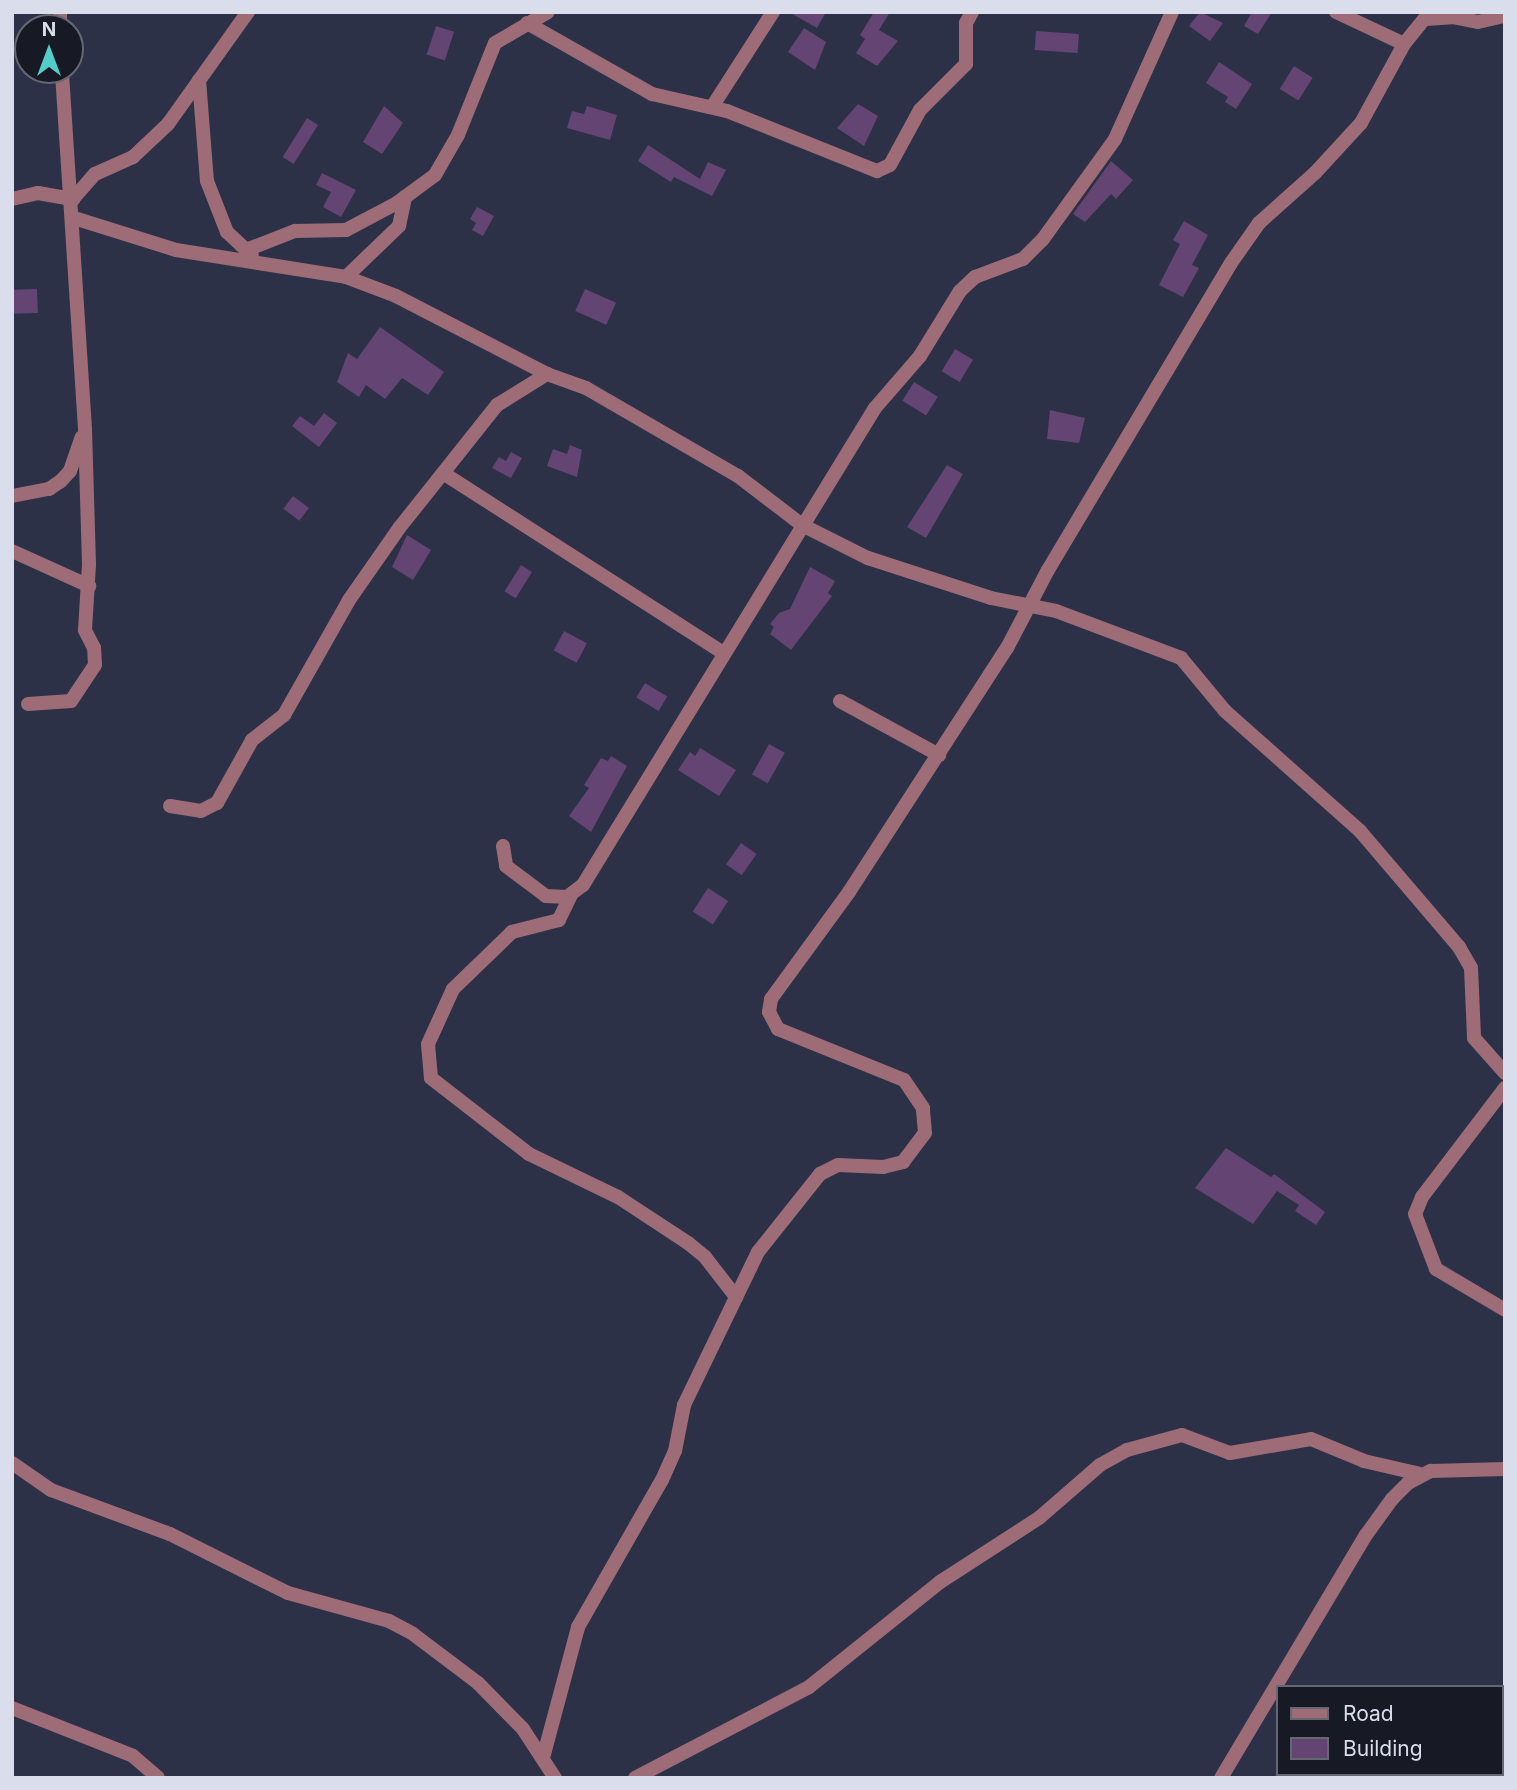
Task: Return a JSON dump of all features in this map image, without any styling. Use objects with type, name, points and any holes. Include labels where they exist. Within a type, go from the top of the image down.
[{"type":"street","points":[[72,199],[95,174],[133,157],[163,130],[248,12]]},
{"type":"street","points":[[246,250],[295,231],[346,230],[405,197],[435,175],[447,155],[495,43],[525,20],[548,12]]},
{"type":"street","points":[[712,107],[773,12]]},
{"type":"street","points":[[525,20],[625,82],[652,94],[712,107],[868,170],[884,170],[920,110],[966,64],[967,23],[972,12]]},
{"type":"street","points":[[736,1297],[688,1243],[618,1197],[529,1154],[431,1078],[428,1044],[453,989],[512,932],[559,920],[571,895],[583,885],[874,408],[920,356],[960,291],[975,277],[1023,259],[1033,250],[1115,139],[1172,12]]},
{"type":"street","points":[[1336,12],[1404,44]]},
{"type":"street","points":[[543,1758],[579,1628],[662,1480],[675,1451],[684,1405],[766,1239],[820,1174],[838,1165],[883,1167],[903,1161],[925,1133],[923,1108],[904,1080],[778,1029],[769,1012],[771,999],[849,892],[939,755],[1231,263],[1259,223],[1315,173],[1361,123],[1404,44],[1428,16],[1478,22],[1505,16]]},
{"type":"street","points":[[199,80],[207,181],[227,232],[262,263]]},
{"type":"street","points":[[28,704],[71,701],[91,674],[95,655],[85,631],[89,586],[85,429],[74,218],[63,84]]},
{"type":"street","points":[[12,199],[38,193],[72,199]]},
{"type":"street","points":[[346,277],[399,226],[405,197]]},
{"type":"street","points":[[74,218],[176,250],[346,277],[396,296],[547,374],[586,388],[738,476],[802,525],[868,558],[991,598],[1031,604],[1148,643],[1181,658],[1225,711],[1360,831],[1468,958],[1474,1038],[1505,1073]]},
{"type":"street","points":[[170,806],[201,811],[217,803],[246,749],[261,730],[284,715],[349,600],[443,473],[497,405],[547,374]]},
{"type":"street","points":[[12,496],[49,489],[61,481],[70,471],[85,429]]},
{"type":"street","points":[[443,473],[723,653]]},
{"type":"street","points":[[12,551],[89,586]]},
{"type":"street","points":[[840,701],[939,755]]},
{"type":"street","points":[[503,846],[506,866],[532,889],[554,898],[571,895]]},
{"type":"street","points":[[1505,1088],[1422,1197],[1415,1219],[1436,1269],[1505,1310]]},
{"type":"street","points":[[635,1778],[809,1687],[940,1582],[1039,1518],[1100,1465],[1126,1450],[1182,1435],[1230,1453],[1300,1438],[1364,1461],[1420,1474],[1505,1469]]},
{"type":"street","points":[[12,1463],[51,1490],[170,1534],[288,1593],[389,1621],[413,1634],[478,1683],[523,1729],[555,1778]]},
{"type":"street","points":[[1277,1685],[1371,1527],[1420,1474]]},
{"type":"street","points":[[1221,1778],[1276,1686]]},
{"type":"street","points":[[12,1708],[127,1753],[158,1778]]},
{"type":"building","points":[[789,12],[826,12],[817,28]]},
{"type":"building","points":[[874,12],[890,12],[879,30],[898,41],[877,66],[856,53],[865,39],[860,35]]},
{"type":"building","points":[[1200,12],[1223,23],[1210,41],[1189,26]]},
{"type":"building","points":[[1252,12],[1272,12],[1258,34],[1244,26]]},
{"type":"building","points":[[436,26],[454,32],[445,60],[427,55]]},
{"type":"building","points":[[804,28],[826,42],[815,70],[788,52]]},
{"type":"building","points":[[1036,31],[1079,34],[1078,53],[1035,50]]},
{"type":"building","points":[[1219,62],[1252,84],[1236,109],[1225,102],[1228,97],[1206,83]]},
{"type":"building","points":[[1294,66],[1313,78],[1298,101],[1280,89]]},
{"type":"building","points":[[858,104],[878,116],[864,146],[837,128]]},
{"type":"building","points":[[384,106],[403,123],[382,154],[363,142]]},
{"type":"building","points":[[587,106],[617,115],[610,140],[567,128],[572,111],[584,114]]},
{"type":"building","points":[[307,118],[318,125],[294,164],[283,157]]},
{"type":"building","points":[[648,145],[700,179],[708,162],[726,170],[712,196],[674,177],[671,182],[638,161]]},
{"type":"building","points":[[1111,161],[1133,180],[1116,199],[1111,194],[1085,222],[1073,214]]},
{"type":"building","points":[[322,173],[356,190],[341,217],[323,207],[331,192],[316,185]]},
{"type":"building","points":[[477,207],[494,216],[483,236],[472,230],[476,223],[470,219]]},
{"type":"building","points":[[1184,221],[1208,235],[1192,265],[1199,268],[1183,297],[1159,285],[1180,244],[1173,240]]},
{"type":"building","points":[[37,289],[38,313],[13,314],[12,290]]},
{"type":"building","points":[[585,289],[616,303],[606,325],[575,311]]},
{"type":"building","points":[[380,327],[444,372],[428,395],[402,378],[385,399],[366,385],[359,397],[337,382],[348,353],[357,359]]},
{"type":"building","points":[[955,349],[973,360],[960,382],[942,371]]},
{"type":"building","points":[[914,382],[938,397],[926,415],[902,401]]},
{"type":"building","points":[[1050,410],[1085,418],[1079,443],[1047,439]]},
{"type":"building","points":[[324,413],[337,423],[319,447],[292,426],[300,416],[314,426]]},
{"type":"building","points":[[570,445],[582,450],[577,477],[547,466],[553,449],[567,454]]},
{"type":"building","points":[[511,452],[522,458],[511,478],[492,468],[499,457],[506,461]]},
{"type":"building","points":[[947,465],[963,474],[926,538],[907,527]]},
{"type":"building","points":[[293,496],[309,508],[299,521],[283,509]]},
{"type":"building","points":[[407,535],[431,550],[413,580],[392,567]]},
{"type":"building","points":[[521,565],[532,572],[516,598],[505,591]]},
{"type":"building","points":[[810,567],[835,581],[828,593],[832,596],[791,650],[770,634],[774,627],[770,624],[779,613],[790,609]]},
{"type":"building","points":[[564,631],[587,643],[577,663],[554,650]]},
{"type":"building","points":[[645,683],[667,696],[659,711],[636,698]]},
{"type":"building","points":[[769,744],[785,753],[768,783],[752,775]]},
{"type":"building","points":[[700,748],[736,770],[719,796],[678,770],[690,752],[695,756]]},
{"type":"building","points":[[611,756],[627,766],[591,832],[569,816],[589,788],[584,785],[601,758],[608,761]]},
{"type":"building","points":[[741,843],[757,854],[742,875],[726,864]]},
{"type":"building","points":[[708,888],[728,901],[713,925],[693,911]]},
{"type":"building","points":[[1226,1148],[1271,1177],[1274,1174],[1325,1212],[1316,1225],[1295,1211],[1299,1205],[1277,1191],[1253,1224],[1195,1188]]}]
